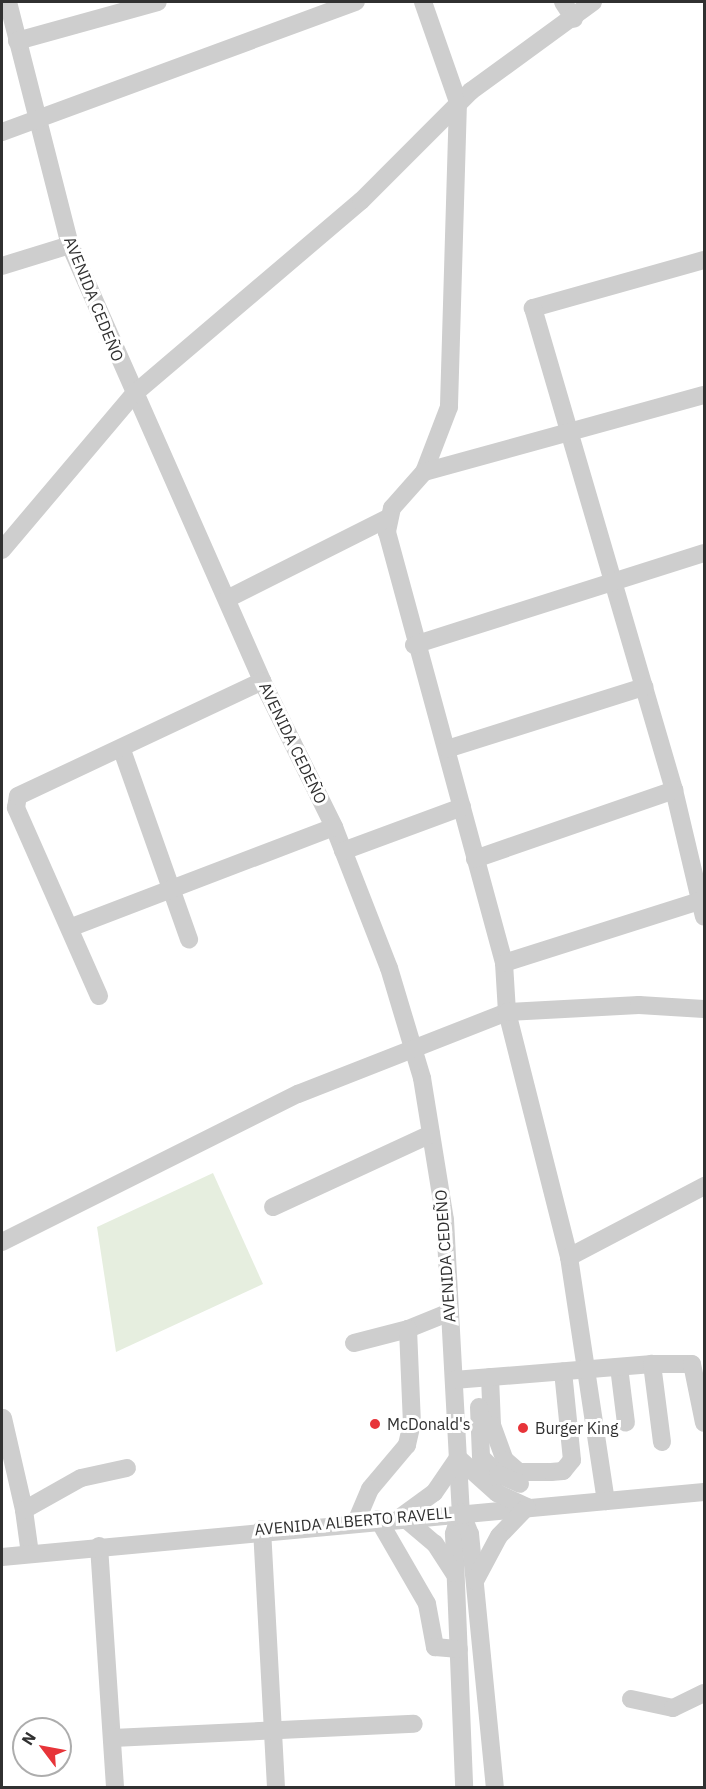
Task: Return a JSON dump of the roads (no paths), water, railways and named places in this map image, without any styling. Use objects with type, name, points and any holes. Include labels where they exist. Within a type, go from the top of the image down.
[{"type":"street","name":"AVENIDA CEDEÑO","points":[[8,2],[36,122],[70,245],[262,681],[334,827],[414,1049],[445,1220],[461,1512]]},
{"type":"street","points":[[17,41],[158,2]]},
{"type":"street","points":[[2,132],[36,122],[356,2]]},
{"type":"street","points":[[227,600],[388,518],[424,472],[449,407],[458,102],[423,2]]},
{"type":"street","points":[[563,2],[574,19]]},
{"type":"street","points":[[5,542],[134,394],[361,201],[458,102],[574,19],[593,2]]},
{"type":"street","points":[[2,266],[70,245]]},
{"type":"street","points":[[504,963],[702,909],[674,790],[567,434],[533,308],[705,260]]},
{"type":"street","points":[[424,472],[705,395]]},
{"type":"street","points":[[388,518],[414,645],[447,748],[504,963],[507,1012],[569,1257],[589,1369],[606,1500]]},
{"type":"street","points":[[414,645],[612,578],[705,553]]},
{"type":"street","points":[[99,996],[72,927],[15,801],[262,681]]},
{"type":"street","points":[[447,748],[644,687]]},
{"type":"street","points":[[122,750],[167,887],[189,939]]},
{"type":"street","points":[[476,859],[674,790]]},
{"type":"street","points":[[343,851],[462,807]]},
{"type":"street","points":[[72,927],[167,887],[334,827]]},
{"type":"street","points":[[2,1242],[298,1094],[507,1012],[639,1005],[705,1009]]},
{"type":"street","points":[[273,1207],[431,1134]]},
{"type":"street","points":[[569,1257],[705,1186]]},
{"type":"street","points":[[354,1343],[408,1329],[450,1312]]},
{"type":"street","points":[[357,1520],[370,1490],[411,1438],[408,1329]]},
{"type":"street","points":[[454,1380],[652,1364],[692,1364],[701,1380],[705,1423]]},
{"type":"street","points":[[652,1364],[662,1442]]},
{"type":"street","points":[[619,1367],[626,1423]]},
{"type":"street","points":[[484,1378],[492,1425],[505,1460],[519,1472],[563,1471],[572,1461],[562,1371]]},
{"type":"street","points":[[484,1378],[481,1457],[498,1474],[520,1484]]},
{"type":"street","points":[[3,1418],[24,1510],[30,1554]]},
{"type":"street","points":[[456,1576],[435,1544],[402,1516],[434,1492],[458,1458],[496,1493],[527,1507],[499,1536],[475,1581]]},
{"type":"street","points":[[24,1510],[81,1478],[127,1468]]},
{"type":"street","name":"AVENIDA ALBERTO RAVELL","points":[[2,1557],[357,1520],[705,1492]]},
{"type":"street","points":[[461,1512],[454,1534],[464,1788]]},
{"type":"street","points":[[461,1512],[470,1534],[495,1788]]},
{"type":"street","points":[[378,1519],[427,1604],[435,1647],[459,1649]]},
{"type":"street","points":[[262,1529],[276,1788]]},
{"type":"street","points":[[99,1546],[115,1788]]},
{"type":"street","points":[[630,1699],[673,1708],[705,1693]]},
{"type":"street","points":[[113,1738],[414,1724]]},
{"type":"place","name":"McDonald's","points":[[375,1424]]},
{"type":"place","name":"Burger King","points":[[523,1428]]}]
